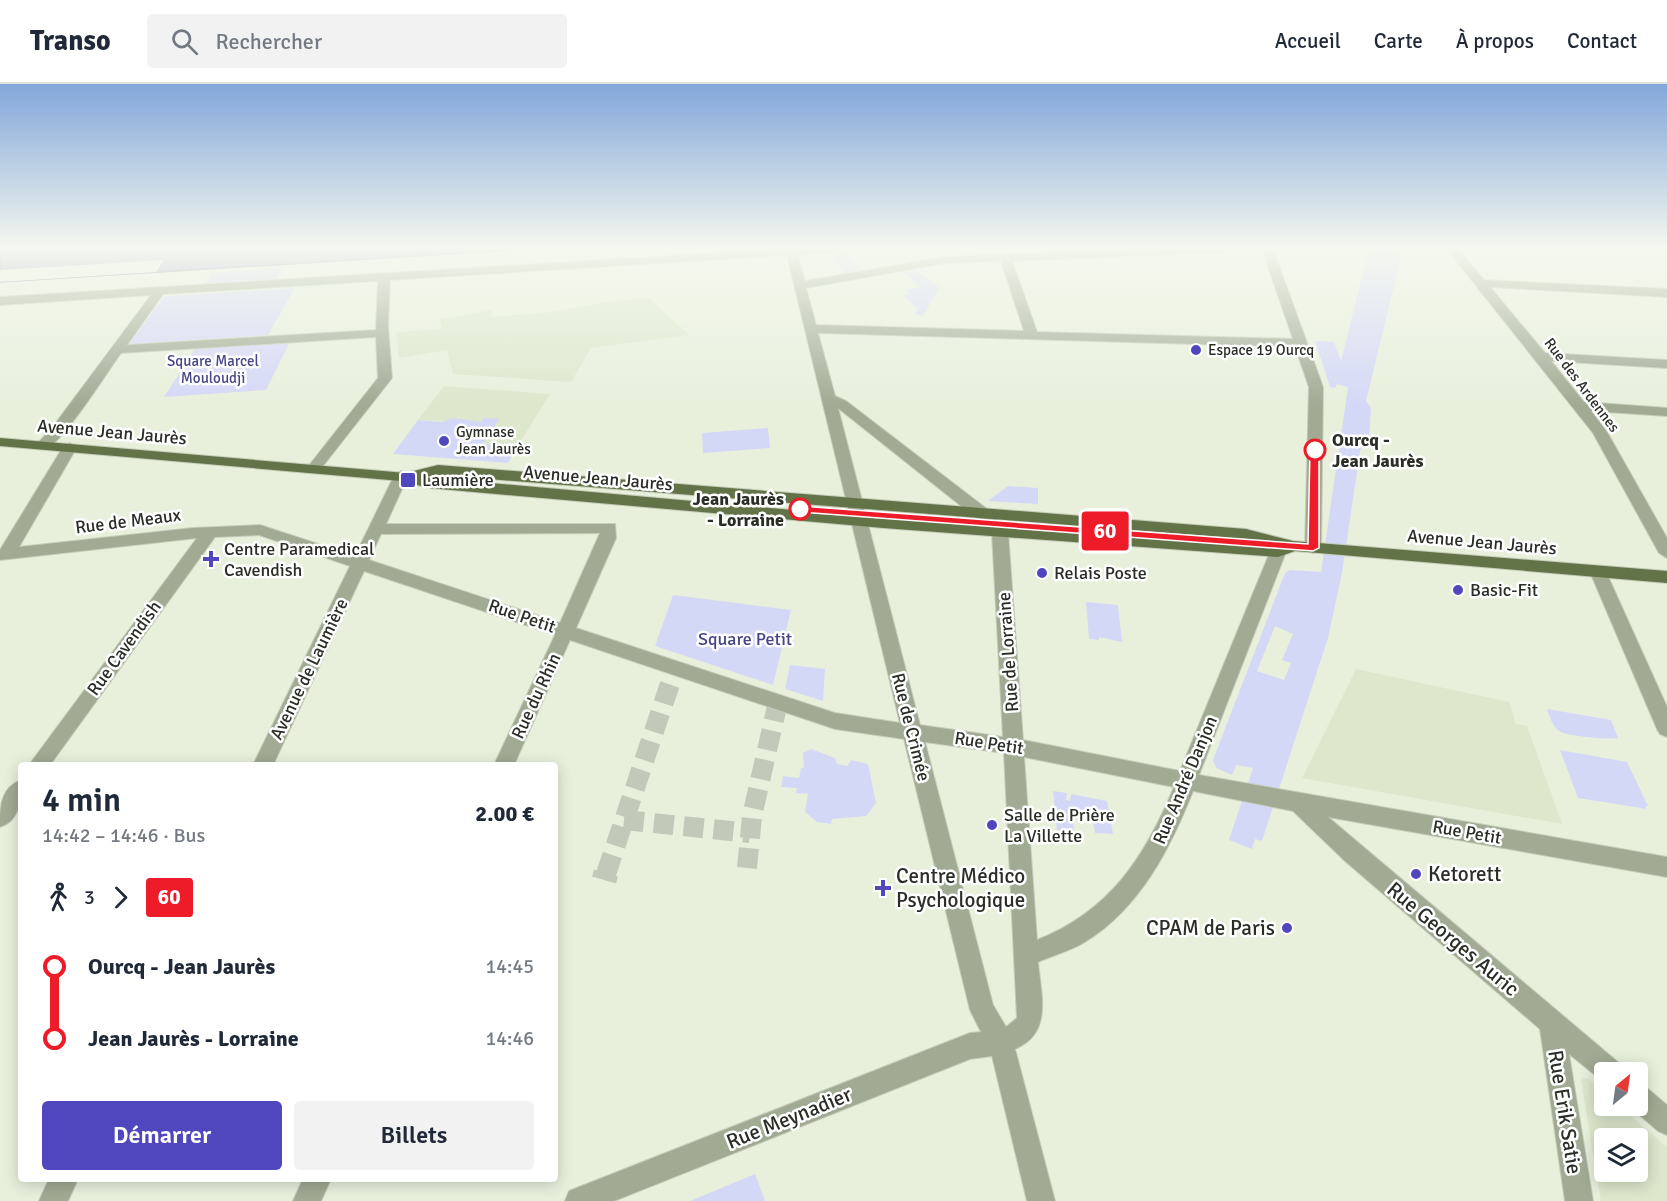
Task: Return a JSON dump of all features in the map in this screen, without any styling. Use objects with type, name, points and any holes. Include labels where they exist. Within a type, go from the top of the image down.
[{"type":"main road","name":"Avenue Jean Jaurès","points":[[0,442],[401,476],[429,483],[859,513],[1000,532],[1286,549],[1313,548],[1667,577]]},
{"type":"main road","name":"Avenue Jean Jaurès","points":[[859,513],[981,513],[1246,534],[1286,549]]},
{"type":"street","points":[[43,445],[57,431],[152,301]]},
{"type":"street","points":[[314,468],[385,378],[384,301]]},
{"type":"street","name":"Rue de Crimée","points":[[805,301],[982,1010],[1001,1042],[1041,1201]]},
{"type":"street","points":[[1020,301],[1032,336]]},
{"type":"street","points":[[1286,301],[1316,387],[1313,548]]},
{"type":"street","name":"Rue des Ardennes","points":[[1494,301],[1599,432],[1667,553]]},
{"type":"street","points":[[812,328],[1302,343]]},
{"type":"street","points":[[117,349],[383,333]]},
{"type":"street","points":[[1538,356],[1667,364]]},
{"type":"street","points":[[831,399],[841,404],[981,513],[1000,532]]},
{"type":"street","points":[[1579,406],[1667,412]]},
{"type":"street","points":[[3,555],[70,447]]},
{"type":"street","name":"Avenue de Laumière","points":[[264,762],[401,476]]},
{"type":"street","name":"Rue du Rhin","points":[[376,529],[609,528],[608,538],[505,762]]},
{"type":"street","name":"Rue de Meaux","points":[[3,555],[210,532],[260,530]]},
{"type":"street","name":"Rue Petit","points":[[260,530],[835,721],[912,730],[1015,747],[1299,803],[1667,867]]},
{"type":"street","name":"Rue Cavendish","points":[[41,762],[210,532]]},
{"type":"street","name":"Rue de Lorraine","points":[[1000,532],[1028,954],[1030,1021],[1026,1029],[1001,1042]]},
{"type":"street","name":"Rue André Danjon","points":[[1028,954],[1073,937],[1099,921],[1118,902],[1165,835],[1286,549]]},
{"type":"street","points":[[1598,572],[1667,729]]},
{"type":"street","points":[[0,818],[18,793]]},
{"type":"street","name":"Rue Georges Auric","points":[[1299,803],[1353,854],[1598,1062]]},
{"type":"street","name":"Rue Erik Satie","points":[[1552,1023],[1579,1201]]},
{"type":"street","name":"Rue Meynadier","points":[[579,1201],[970,1046],[1001,1042]]},
{"type":"street","points":[[1648,1106],[1667,1122]]},
{"type":"street","points":[[53,1201],[62,1182]]},
{"type":"street","points":[[307,1201],[316,1182]]},
{"type":"shaded area","points":[[610,301],[652,301],[689,335],[591,348],[571,382],[453,374],[447,350],[399,358],[396,332],[442,329],[440,319],[492,310],[491,317],[552,312]]},
{"type":"shaded area","points":[[444,386],[550,394],[517,447],[508,447],[483,444],[498,419],[481,422],[418,420]]},
{"type":"shaded area","points":[[1356,669],[1509,702],[1516,724],[1527,726],[1562,824],[1302,778]]},
{"type":"shaded area","points":[[1583,1078],[1594,1083],[1594,1116],[1631,1116],[1645,1128],[1594,1128],[1594,1159],[1581,1080]]},
{"type":"shaded area","points":[[1648,1131],[1667,1147],[1667,1201],[1601,1201],[1598,1182],[1648,1182]]},
{"type":"green space","points":[[161,301],[287,301],[268,335],[129,344]]},
{"type":"green space","points":[[909,301],[931,301],[923,316],[915,314],[918,309]]},
{"type":"green space","points":[[1356,301],[1390,301],[1366,401],[1371,408],[1369,439],[1362,438],[1342,573],[1328,638],[1262,841],[1255,839],[1252,849],[1229,840],[1253,768],[1236,765],[1232,775],[1216,768],[1213,760],[1285,573],[1290,570],[1321,572],[1348,387],[1337,384],[1335,388],[1330,387],[1315,341],[1334,342],[1341,361]],"holes":[[[1275,626],[1293,634],[1282,660],[1291,663],[1284,680],[1257,671]]]},
{"type":"green space","name":"Square Marcel Mouloudji","points":[[291,340],[266,390],[164,397],[196,347]]},
{"type":"green space","name":"Gymnase Jean Jaurès","points":[[453,418],[481,422],[484,418],[499,419],[483,444],[517,447],[508,463],[393,454],[418,420],[443,422]]},
{"type":"green space","points":[[768,428],[770,448],[703,453],[702,433]]},
{"type":"green space","points":[[1008,486],[1038,488],[1038,504],[988,501]]},
{"type":"green space","name":"Square Petit","points":[[673,595],[791,610],[773,685],[655,646]]},
{"type":"green space","points":[[1086,602],[1118,605],[1122,642],[1099,637],[1099,640],[1089,639]]},
{"type":"green space","points":[[790,665],[825,669],[823,701],[785,689]]},
{"type":"green space","points":[[1547,709],[1611,720],[1618,738],[1589,737],[1561,732],[1554,725]]},
{"type":"green space","points":[[811,749],[835,758],[837,764],[847,766],[851,760],[868,764],[876,803],[866,816],[832,819],[831,824],[817,822],[805,812],[808,794],[796,793],[797,788],[781,787],[783,776],[799,778],[801,768],[804,768],[803,753]]},
{"type":"green space","points":[[1560,750],[1627,762],[1648,806],[1645,806],[1647,809],[1578,798]]},
{"type":"green space","points":[[1053,791],[1067,793],[1066,800],[1070,801],[1071,794],[1107,801],[1113,834],[1095,833],[1091,812],[1072,811],[1074,832],[1057,831]]},
{"type":"green space","points":[[755,1174],[765,1201],[690,1201]]},
{"type":"tunnel","points":[[624,820],[675,669]]},
{"type":"tunnel","points":[[747,868],[752,816],[778,702]]},
{"type":"tunnel","points":[[606,874],[624,820]]},
{"type":"tunnel","points":[[624,820],[750,833]]},
{"type":"tunnel","points":[[604,880],[606,873]]},
{"type":"bus line","name":"60","points":[[800,509],[890,514],[1313,548],[1315,450]]},
{"type":"place","name":"Espace 19 Ourcq","points":[[1196,350]]},
{"type":"place","name":"Gymnase Jean Jaurès","points":[[444,441]]},
{"type":"place","name":"Ourcq - Jean Jaurès","points":[[1315,450]]},
{"type":"place","name":"Laumière","points":[[408,480]]},
{"type":"place","name":"Jean Jaurès - Lorraine","points":[[800,509]]},
{"type":"place","name":"Centre Paramedical Cavendish","points":[[211,559]]},
{"type":"place","name":"Relais Poste","points":[[1042,573]]},
{"type":"place","name":"Basic-Fit","points":[[1458,590]]},
{"type":"place","name":"Salle de Prière La Villette","points":[[992,825]]},
{"type":"place","name":"Ketorett","points":[[1416,874]]},
{"type":"place","name":"Centre Médico Psychologique","points":[[883,888]]},
{"type":"place","name":"CPAM de Paris","points":[[1287,928]]}]
